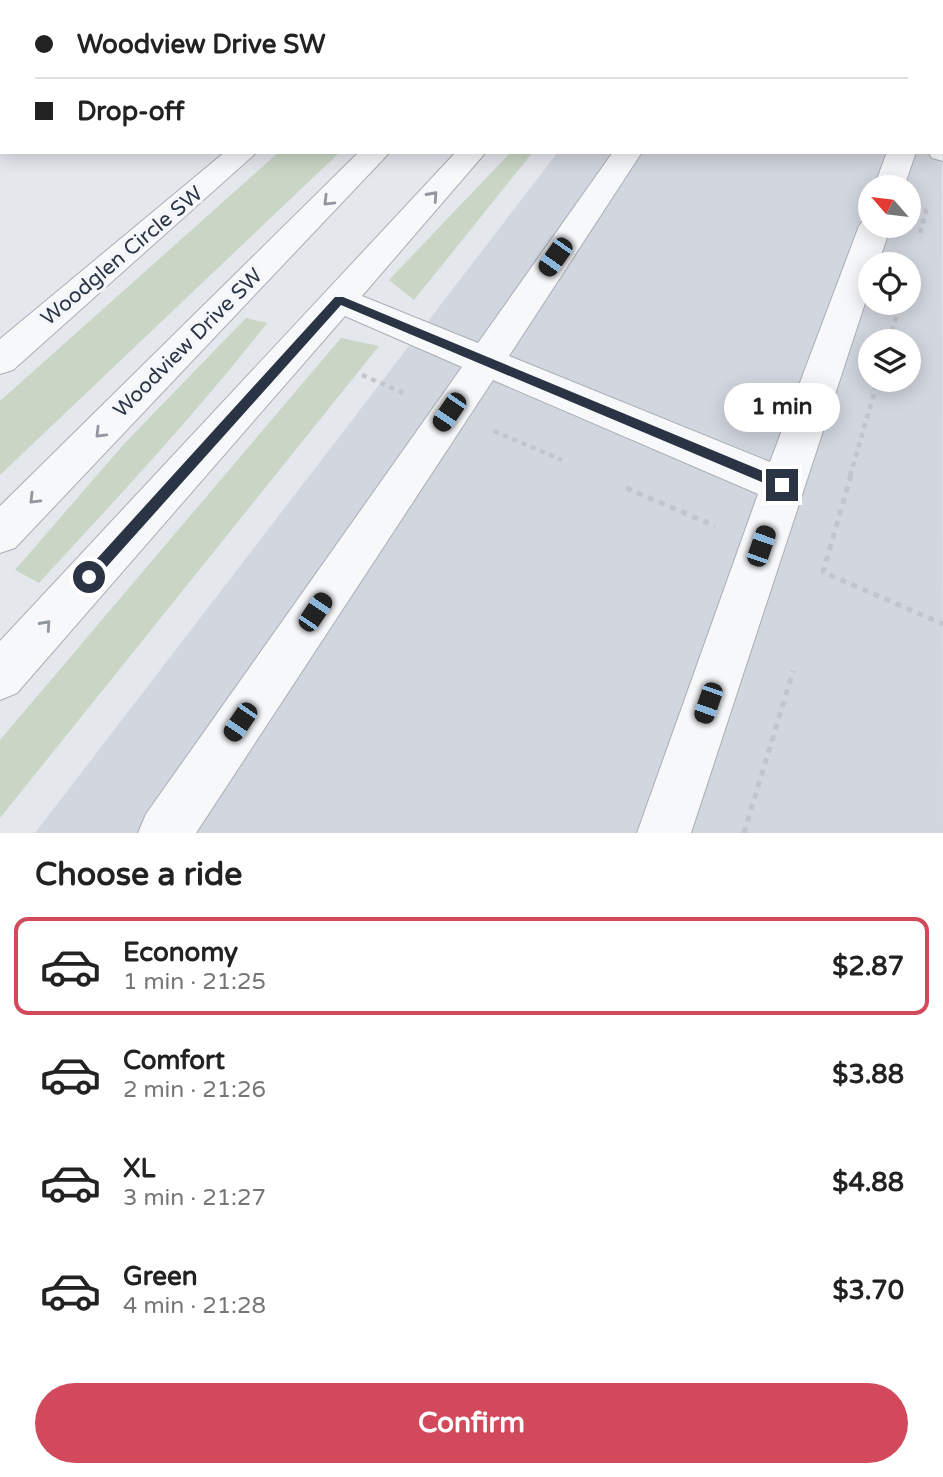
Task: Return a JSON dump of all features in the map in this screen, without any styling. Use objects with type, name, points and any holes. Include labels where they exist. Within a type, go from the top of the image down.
[{"type":"street","name":"Woodglen Circle SW","points":[[0,360],[241,154]]},
{"type":"street","name":"Woodview Drive SW","points":[[0,534],[374,154]]},
{"type":"street","points":[[0,676],[470,154]]},
{"type":"street","points":[[165,833],[483,361],[627,154]]},
{"type":"street","points":[[893,175],[901,154]]},
{"type":"street","points":[[664,833],[782,485],[871,238]]},
{"type":"street","points":[[339,300],[782,485]]},
{"type":"path","points":[[362,375],[409,396]]},
{"type":"path","points":[[875,392],[823,572],[943,624]]},
{"type":"path","points":[[489,429],[562,460]]},
{"type":"path","points":[[626,488],[723,530]]},
{"type":"path","points":[[744,833],[793,671]]},
{"type":"shaded area","points":[[556,154],[942,154],[943,833],[35,833]]},
{"type":"green space","points":[[277,154],[338,154],[0,475],[0,401]]},
{"type":"green space","points":[[509,154],[531,154],[414,300],[389,280]]},
{"type":"green space","points":[[246,318],[267,323],[184,423],[98,519],[39,583],[15,570],[124,444]]},
{"type":"green space","points":[[341,338],[379,346],[0,818],[0,740]]},
{"type":"route","points":[[89,577],[339,300],[782,485]]}]
